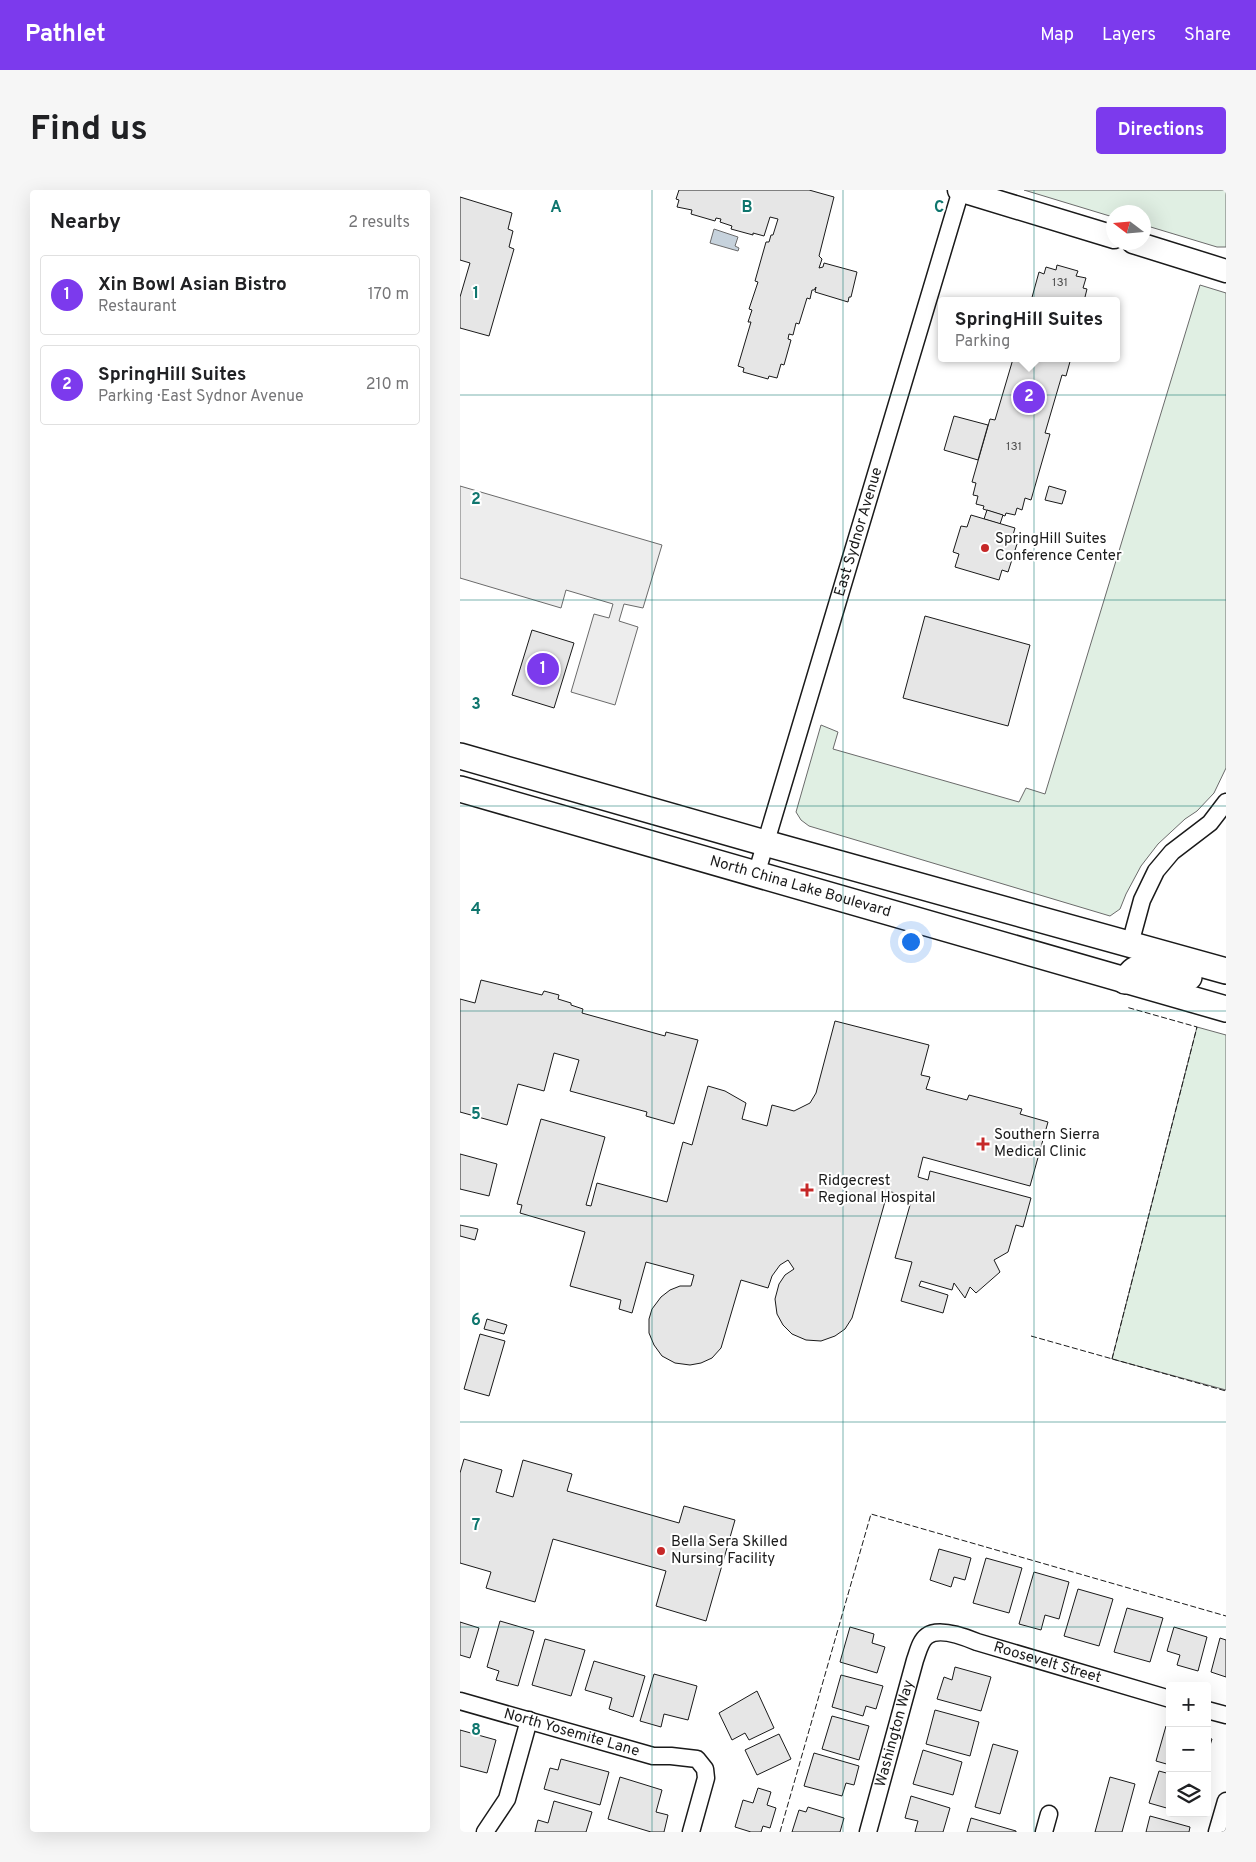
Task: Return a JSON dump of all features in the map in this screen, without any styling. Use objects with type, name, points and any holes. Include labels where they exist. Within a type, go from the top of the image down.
[{"type":"main road","points":[[460,756],[1226,971]]},
{"type":"main road","name":"North China Lake Boulevard","points":[[460,788],[756,875],[1226,1009]]},
{"type":"main road","points":[[1125,981],[1136,969],[1144,968],[1167,971],[1226,986]]},
{"type":"street","points":[[960,190],[1106,235]]},
{"type":"street","name":"East Sydnor Avenue","points":[[756,875],[960,190]]},
{"type":"street","points":[[1151,248],[1226,271]]},
{"type":"street","points":[[1130,944],[1142,900],[1156,871],[1172,852],[1210,823],[1226,802]]},
{"type":"street","name":"Roosevelt Street","points":[[926,1636],[934,1633],[958,1635],[1166,1697]]},
{"type":"street","name":"Washington Way","points":[[868,1832],[915,1660],[926,1636]]},
{"type":"street","name":"North Yosemite Lane","points":[[460,1700],[653,1756],[697,1759],[702,1764],[706,1778],[691,1832]]},
{"type":"street","points":[[1211,1711],[1226,1715]]},
{"type":"street","points":[[485,1832],[507,1799],[529,1720]]},
{"type":"street","points":[[1217,1832],[1226,1801]]},
{"type":"street","points":[[1044,1832],[1049,1814]]},
{"type":"green space","points":[[1024,190],[1226,190],[1226,247],[1217,247],[1151,227],[1151,205],[1106,205],[1106,215]]},
{"type":"green space","points":[[1200,285],[1226,293],[1226,768],[1214,793],[1197,811],[1185,819],[1158,844],[1141,866],[1120,909],[1110,916],[809,826],[801,820],[796,812],[821,725],[838,732],[833,749],[1019,802],[1026,788],[1045,794]]},
{"type":"green space","points":[[1197,1027],[1226,1035],[1226,1390],[1112,1359]]},
{"type":"shaded area","points":[[714,229],[738,237],[735,246],[739,248],[738,251],[710,243]]},
{"type":"shaded area","points":[[460,486],[662,545],[643,608],[624,604],[619,621],[638,627],[615,705],[571,692],[594,614],[609,618],[613,604],[566,590],[561,608],[460,578]]},
{"type":"building","points":[[679,190],[809,190],[834,197],[819,256],[822,259],[819,268],[823,267],[824,263],[857,272],[851,297],[849,297],[848,302],[815,292],[816,287],[812,290],[810,299],[807,298],[799,324],[796,323],[793,335],[789,334],[788,339],[791,340],[784,365],[781,364],[777,378],[769,376],[768,379],[743,372],[744,368],[738,366],[751,322],[748,322],[752,310],[749,309],[758,282],[755,281],[766,242],[769,242],[771,235],[773,235],[778,219],[770,217],[764,236],[731,229],[732,226],[720,222],[721,219],[716,218],[715,221],[691,214],[692,210],[677,207],[679,200],[676,199]]},
{"type":"building","points":[[460,197],[512,213],[508,229],[513,231],[509,247],[514,249],[489,336],[460,328],[460,297],[470,263],[460,260]]},
{"type":"building","points":[[1057,265],[1078,271],[1076,276],[1086,278],[1083,288],[1087,289],[1085,297],[1032,297],[1039,272],[1044,274],[1046,267],[1056,270]]},
{"type":"building","points":[[1012,362],[1070,362],[1066,376],[1062,375],[1045,433],[1050,434],[1031,500],[1025,498],[1022,510],[1017,508],[1015,515],[1006,513],[1005,516],[983,509],[984,506],[976,504],[978,496],[973,495],[976,483],[972,482],[990,419],[995,420]]},
{"type":"building","points":[[954,416],[988,425],[978,460],[944,450]]},
{"type":"building","points":[[1049,486],[1066,491],[1062,504],[1045,500]]},
{"type":"building","points":[[987,510],[1003,515],[1000,524],[984,519]]},
{"type":"building","name":"SpringHill Suites Conference Center","points":[[971,515],[1015,528],[1011,542],[1017,544],[1008,572],[1002,570],[999,580],[955,567],[959,554],[953,552],[961,526],[967,527]]},
{"type":"building","points":[[925,616],[1030,645],[1008,726],[903,698]]},
{"type":"building","points":[[532,630],[574,643],[554,708],[512,695]]},
{"type":"building","points":[[481,980],[542,995],[544,991],[559,995],[558,999],[583,1009],[582,1013],[665,1036],[666,1032],[698,1040],[674,1124],[646,1116],[647,1112],[570,1091],[579,1060],[554,1053],[544,1091],[518,1084],[507,1125],[460,1112],[460,999],[475,1003]]},
{"type":"building","points":[[835,1021],[929,1045],[921,1075],[930,1077],[926,1089],[967,1100],[969,1095],[1022,1109],[1020,1114],[1048,1122],[1030,1186],[923,1157],[918,1177],[928,1180],[930,1171],[1031,1198],[1023,1227],[1016,1225],[1008,1252],[994,1260],[1000,1272],[976,1293],[970,1287],[965,1298],[954,1283],[952,1290],[921,1281],[919,1286],[948,1295],[943,1313],[901,1301],[912,1262],[895,1258],[912,1198],[888,1191],[852,1318],[845,1329],[835,1336],[821,1341],[806,1340],[792,1334],[783,1325],[777,1314],[775,1299],[779,1284],[785,1275],[794,1269],[788,1260],[780,1265],[772,1276],[768,1288],[741,1280],[721,1348],[712,1358],[690,1365],[675,1363],[662,1356],[654,1345],[649,1333],[649,1319],[652,1309],[661,1297],[670,1290],[680,1286],[691,1286],[694,1275],[646,1262],[632,1313],[619,1309],[621,1300],[570,1286],[585,1232],[520,1213],[522,1205],[517,1204],[541,1119],[605,1137],[586,1205],[591,1206],[597,1183],[667,1202],[683,1142],[692,1145],[708,1086],[725,1091],[746,1103],[742,1119],[767,1126],[772,1105],[794,1111],[810,1103],[816,1093]]},
{"type":"building","points":[[460,1154],[497,1164],[489,1196],[460,1189]]},
{"type":"building","points":[[460,1225],[478,1229],[475,1240],[460,1236]]},
{"type":"building","points":[[487,1319],[507,1325],[504,1334],[484,1329]]},
{"type":"building","points":[[480,1334],[505,1341],[489,1396],[464,1389]]},
{"type":"building","name":"Bella Sera Skilled Nursing Facility","points":[[464,1459],[502,1470],[496,1492],[513,1497],[523,1460],[572,1474],[567,1491],[679,1523],[684,1506],[735,1520],[706,1621],[656,1606],[666,1571],[553,1539],[535,1602],[486,1588],[491,1572],[460,1563],[460,1473]]},
{"type":"building","points":[[939,1549],[971,1558],[965,1580],[954,1577],[951,1587],[930,1580]]},
{"type":"building","points":[[986,1558],[1022,1568],[1009,1613],[973,1603]]},
{"type":"building","points":[[1034,1572],[1069,1582],[1059,1619],[1045,1615],[1041,1630],[1019,1624]]},
{"type":"building","points":[[1078,1589],[1113,1599],[1099,1646],[1064,1636]]},
{"type":"building","points":[[1127,1608],[1163,1618],[1150,1662],[1114,1652]]},
{"type":"building","points":[[500,1621],[534,1631],[518,1686],[496,1680],[499,1671],[487,1667]]},
{"type":"building","points":[[460,1622],[479,1628],[470,1658],[460,1655]]},
{"type":"building","points":[[850,1627],[874,1634],[872,1643],[885,1647],[877,1673],[840,1662]]},
{"type":"building","points":[[1174,1627],[1207,1637],[1198,1671],[1177,1665],[1180,1655],[1167,1651]]},
{"type":"building","points":[[1220,1638],[1226,1640],[1226,1677],[1211,1672]]},
{"type":"building","points":[[545,1639],[585,1650],[571,1696],[532,1685]]},
{"type":"building","points":[[594,1661],[645,1676],[633,1717],[609,1709],[612,1698],[585,1690]]},
{"type":"building","points":[[955,1667],[991,1677],[981,1711],[937,1699],[944,1677],[952,1680]]},
{"type":"building","points":[[654,1674],[697,1686],[688,1720],[664,1714],[661,1727],[640,1721]]},
{"type":"building","points":[[841,1675],[883,1686],[876,1709],[866,1706],[863,1716],[832,1707]]},
{"type":"building","points":[[757,1691],[774,1728],[749,1740],[745,1733],[732,1740],[719,1713]]},
{"type":"building","points":[[935,1710],[979,1722],[970,1756],[926,1744]]},
{"type":"building","points":[[832,1716],[869,1726],[859,1760],[822,1749]]},
{"type":"building","points":[[1166,1726],[1166,1764],[1156,1761]]},
{"type":"building","points":[[460,1730],[496,1740],[487,1773],[460,1766]]},
{"type":"building","points":[[779,1734],[791,1759],[757,1775],[745,1750]]},
{"type":"building","points":[[993,1744],[1018,1751],[1000,1814],[975,1807]]},
{"type":"building","points":[[923,1750],[962,1762],[953,1795],[913,1784]]},
{"type":"building","points":[[814,1753],[859,1766],[854,1785],[846,1783],[842,1796],[804,1786]]},
{"type":"building","points":[[561,1759],[609,1772],[600,1805],[544,1789],[550,1768],[558,1770]]},
{"type":"building","points":[[1159,1771],[1166,1773],[1166,1808],[1149,1803]]},
{"type":"building","points":[[620,1777],[662,1790],[656,1812],[668,1815],[664,1832],[651,1832],[608,1819]]},
{"type":"building","points":[[1110,1777],[1135,1784],[1122,1832],[1095,1832]]},
{"type":"building","points":[[758,1788],[771,1792],[767,1805],[776,1808],[770,1828],[763,1826],[761,1832],[751,1832],[735,1827],[743,1800],[753,1803]]},
{"type":"building","points":[[911,1796],[950,1808],[943,1832],[915,1832],[918,1821],[905,1818]]},
{"type":"building","points":[[554,1801],[592,1812],[586,1832],[535,1832],[538,1820],[548,1823]]},
{"type":"building","points":[[808,1807],[844,1818],[840,1832],[792,1832],[799,1810],[806,1812]]},
{"type":"building","points":[[1150,1816],[1190,1827],[1189,1832],[1146,1832]]},
{"type":"building","points":[[971,1818],[1016,1831],[1016,1832],[967,1832]]},
{"type":"fence","points":[[1112,1359],[1197,1027],[1126,1007]]},
{"type":"fence","points":[[1031,1336],[1226,1391]]},
{"type":"fence","points":[[780,1832],[871,1514],[1226,1616]]},
{"type":"place","name":"SpringHill Suites","points":[[1029,397]]},
{"type":"place","name":"SpringHill Suites Conference Center","points":[[985,548]]},
{"type":"place","name":"Xin Bowl Asian Bistro","points":[[543,669]]},
{"type":"place","name":"Southern Sierra Medical Clinic","points":[[983,1144]]},
{"type":"place","name":"Ridgecrest Regional Hospital","points":[[807,1190]]},
{"type":"place","name":"Bella Sera Skilled Nursing Facility","points":[[661,1551]]}]
